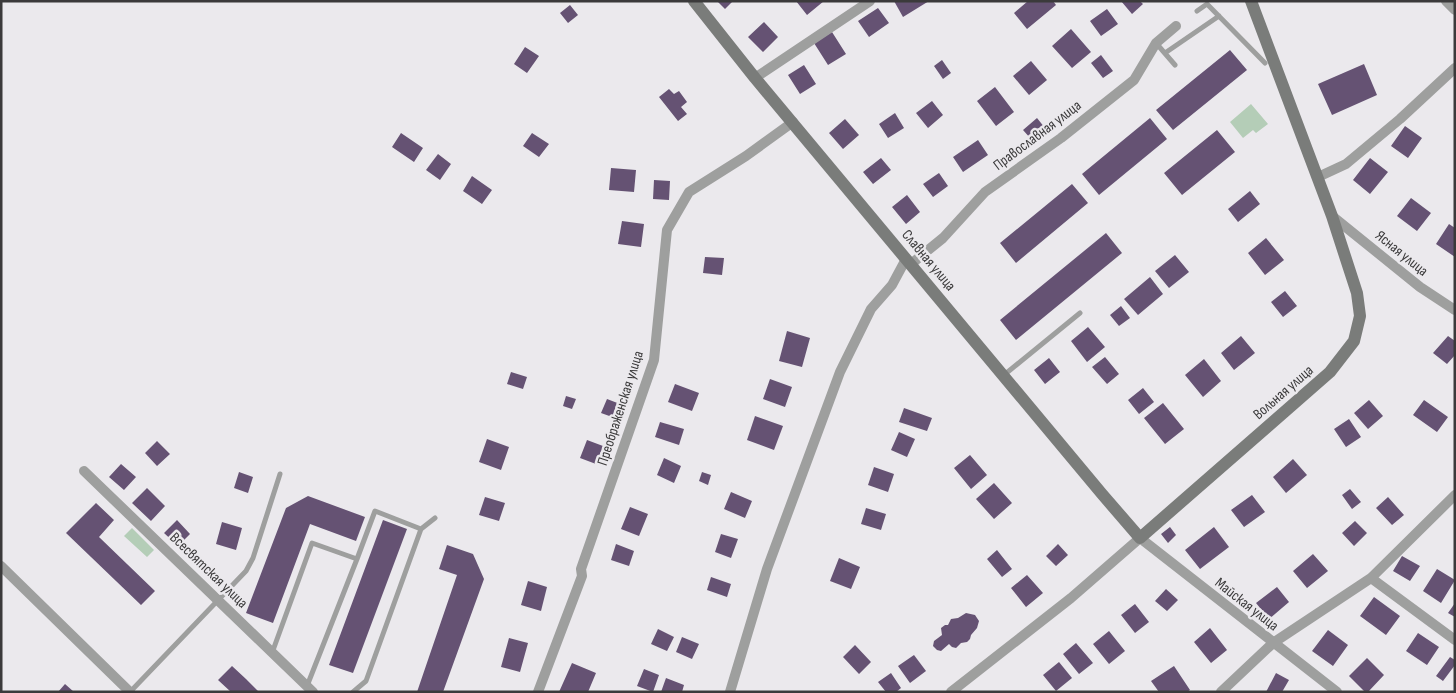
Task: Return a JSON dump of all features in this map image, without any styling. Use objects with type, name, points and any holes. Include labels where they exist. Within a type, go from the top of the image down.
[{"type":"street","name":"Славная улица","points":[[694,1],[755,78],[1140,538]]},
{"type":"street","points":[[755,78],[870,1]]},
{"type":"street","name":"Вольная улица","points":[[951,692],[1071,598],[1140,538],[1330,372],[1354,341],[1360,316],[1357,292],[1318,177],[1251,1]]},
{"type":"street","points":[[1446,1],[1455,10]]},
{"type":"street","name":"Православная улица","points":[[909,262],[943,238],[985,192],[1061,138],[1134,80],[1156,43],[1176,26]]},
{"type":"street","points":[[1318,177],[1346,164],[1400,119],[1455,68]]},
{"type":"street","name":"Преображенская улица","points":[[538,692],[582,576],[581,569],[654,360],[667,230],[688,192],[746,156],[793,122]]},
{"type":"street","name":"Ясная улица","points":[[1332,216],[1420,287],[1455,310]]},
{"type":"street","points":[[730,692],[767,569],[840,372],[871,310],[892,286],[909,262]]},
{"type":"street","name":"Всесвятская улица","points":[[84,470],[310,689]]},
{"type":"street","points":[[1221,692],[1273,643],[1371,578],[1455,496]]},
{"type":"street","name":"Майская улица","points":[[1140,538],[1337,692]]},
{"type":"street","points":[[1,566],[130,692]]},
{"type":"street","points":[[1371,578],[1455,640]]},
{"type":"lane","points":[[1197,11],[1207,4],[1265,63]]},
{"type":"lane","points":[[1165,53],[1219,16]]},
{"type":"lane","points":[[1156,43],[1174,65]]},
{"type":"lane","points":[[1004,376],[1080,313]]},
{"type":"lane","points":[[130,692],[250,566],[280,474]]},
{"type":"lane","points":[[310,689],[375,511],[421,529]]},
{"type":"lane","points":[[353,692],[366,681],[421,529],[435,518]]},
{"type":"lane","points":[[272,653],[312,543],[357,559]]},
{"type":"green space","points":[[1251,104],[1268,124],[1256,133],[1253,130],[1243,138],[1230,122]]},
{"type":"green space","points":[[132,528],[154,550],[147,557],[124,536]]},
{"type":"building","points":[[717,1],[733,1],[725,9]]},
{"type":"building","points":[[796,1],[824,1],[807,15]]},
{"type":"building","points":[[894,1],[929,1],[903,17]]},
{"type":"building","points":[[1028,1],[1053,1],[1056,5],[1027,29],[1014,13]]},
{"type":"building","points":[[1121,1],[1140,1],[1143,4],[1132,14]]},
{"type":"building","points":[[570,5],[578,15],[568,23],[560,13]]},
{"type":"building","points":[[878,8],[889,23],[869,37],[858,21]]},
{"type":"building","points":[[1107,9],[1118,24],[1101,36],[1090,21]]},
{"type":"building","points":[[764,22],[778,37],[763,52],[748,37]]},
{"type":"building","points":[[1071,29],[1091,52],[1072,68],[1052,46]]},
{"type":"building","points":[[832,32],[846,54],[828,65],[814,43]]},
{"type":"building","points":[[525,47],[539,56],[527,73],[514,64]]},
{"type":"building","points":[[1230,50],[1247,70],[1173,130],[1156,110]]},
{"type":"building","points":[[1101,55],[1113,71],[1103,78],[1091,63]]},
{"type":"building","points":[[942,60],[951,73],[943,79],[934,66]]},
{"type":"building","points":[[1031,61],[1047,80],[1029,95],[1013,76]]},
{"type":"building","points":[[1364,64],[1377,95],[1332,115],[1318,84]]},
{"type":"building","points":[[804,65],[816,84],[800,94],[788,75]]},
{"type":"building","points":[[995,87],[1014,112],[996,126],[977,101]]},
{"type":"building","points":[[669,89],[674,94],[679,91],[687,102],[681,107],[687,114],[678,121],[659,97]]},
{"type":"building","points":[[932,101],[943,115],[928,128],[916,113]]},
{"type":"building","points":[[895,113],[904,128],[888,138],[879,124]]},
{"type":"building","points":[[1037,118],[1045,128],[1031,139],[1023,130]]},
{"type":"building","points":[[1150,118],[1167,139],[1099,195],[1082,174]]},
{"type":"building","points":[[845,119],[859,135],[843,149],[829,133]]},
{"type":"building","points":[[1405,126],[1422,138],[1408,158],[1391,146]]},
{"type":"building","points":[[1217,130],[1235,152],[1182,195],[1164,173]]},
{"type":"building","points":[[401,133],[423,148],[414,162],[392,147]]},
{"type":"building","points":[[532,133],[549,144],[539,157],[523,146]]},
{"type":"building","points":[[978,140],[988,155],[963,172],[953,157]]},
{"type":"building","points":[[438,154],[451,164],[440,180],[426,170]]},
{"type":"building","points":[[881,158],[891,170],[873,184],[863,172]]},
{"type":"building","points":[[1370,158],[1388,172],[1370,194],[1353,180]]},
{"type":"building","points":[[611,168],[636,170],[634,192],[609,190]]},
{"type":"building","points":[[939,173],[948,186],[933,197],[923,184]]},
{"type":"building","points":[[472,176],[492,190],[482,204],[463,191]]},
{"type":"building","points":[[654,180],[670,181],[669,200],[653,199]]},
{"type":"building","points":[[1072,184],[1088,203],[1016,263],[1000,243]]},
{"type":"building","points":[[1250,191],[1260,204],[1238,222],[1228,209]]},
{"type":"building","points":[[907,195],[920,212],[906,224],[892,207]]},
{"type":"building","points":[[1411,198],[1431,213],[1417,231],[1397,216]]},
{"type":"building","points":[[622,221],[644,224],[641,247],[618,244]]},
{"type":"building","points":[[1449,224],[1455,228],[1455,257],[1436,244]]},
{"type":"building","points":[[1106,233],[1122,253],[1016,340],[1000,320]]},
{"type":"building","points":[[1266,238],[1284,260],[1265,275],[1248,253]]},
{"type":"building","points":[[1175,255],[1189,272],[1169,288],[1155,271]]},
{"type":"building","points":[[705,257],[724,258],[722,275],[703,273]]},
{"type":"building","points":[[1150,277],[1163,294],[1138,315],[1124,299]]},
{"type":"building","points":[[1285,291],[1297,306],[1283,317],[1271,302]]},
{"type":"building","points":[[1121,306],[1130,318],[1119,326],[1110,315]]},
{"type":"building","points":[[1088,327],[1105,347],[1087,362],[1071,341]]},
{"type":"building","points":[[787,331],[810,338],[802,367],[779,361]]},
{"type":"building","points":[[1241,336],[1255,353],[1234,370],[1221,353]]},
{"type":"building","points":[[1448,336],[1455,341],[1455,355],[1447,364],[1433,353]]},
{"type":"building","points":[[1105,357],[1119,374],[1107,384],[1092,367]]},
{"type":"building","points":[[1049,358],[1060,372],[1045,384],[1034,370]]},
{"type":"building","points":[[1204,359],[1221,381],[1203,397],[1185,375]]},
{"type":"building","points":[[511,372],[527,377],[523,389],[507,384]]},
{"type":"building","points":[[770,379],[792,387],[785,407],[763,399]]},
{"type":"building","points":[[675,384],[699,393],[692,411],[668,402]]},
{"type":"building","points":[[1143,388],[1154,402],[1139,414],[1128,400]]},
{"type":"building","points":[[566,396],[576,399],[572,409],[563,406]]},
{"type":"building","points":[[607,399],[620,404],[615,418],[601,413]]},
{"type":"building","points":[[1369,400],[1383,416],[1368,429],[1354,413]]},
{"type":"building","points":[[1424,400],[1448,417],[1437,432],[1413,415]]},
{"type":"building","points":[[1163,403],[1184,429],[1165,444],[1144,418]]},
{"type":"building","points":[[904,408],[932,418],[927,431],[899,422]]},
{"type":"building","points":[[755,416],[783,426],[774,450],[747,440]]},
{"type":"building","points":[[1349,419],[1361,437],[1346,447],[1334,429]]},
{"type":"building","points":[[660,422],[684,429],[679,445],[655,437]]},
{"type":"building","points":[[899,432],[915,439],[907,457],[891,450]]},
{"type":"building","points":[[487,439],[509,447],[501,470],[479,462]]},
{"type":"building","points":[[587,440],[603,446],[596,464],[580,458]]},
{"type":"building","points":[[157,441],[170,454],[157,466],[145,453]]},
{"type":"building","points":[[970,455],[987,475],[971,489],[954,468]]},
{"type":"building","points":[[664,458],[681,466],[674,483],[657,475]]},
{"type":"building","points":[[1293,459],[1307,475],[1286,493],[1273,477]]},
{"type":"building","points":[[121,464],[136,477],[124,490],[109,477]]},
{"type":"building","points":[[874,467],[894,474],[888,492],[868,485]]},
{"type":"building","points":[[239,472],[253,477],[248,493],[234,488]]},
{"type":"building","points":[[702,472],[711,475],[708,485],[699,481]]},
{"type":"building","points":[[994,483],[1012,503],[994,519],[976,499]]},
{"type":"building","points":[[147,488],[165,506],[151,521],[132,503]]},
{"type":"building","points":[[1350,489],[1361,502],[1352,509],[1342,495]]},
{"type":"building","points":[[731,492],[752,501],[745,518],[724,509]]},
{"type":"building","points":[[1252,495],[1265,512],[1244,527],[1231,510]]},
{"type":"building","points":[[308,496],[365,517],[356,541],[310,524],[273,623],[246,613],[286,508]]},
{"type":"building","points":[[485,497],[505,503],[499,521],[479,515]]},
{"type":"building","points":[[1388,497],[1404,515],[1392,525],[1376,508]]},
{"type":"building","points":[[96,503],[114,520],[99,537],[155,591],[141,605],[66,533]]},
{"type":"building","points":[[630,507],[648,514],[639,536],[621,529]]},
{"type":"building","points":[[866,508],[886,514],[881,530],[861,524]]},
{"type":"building","points":[[177,520],[190,534],[178,546],[164,533]]},
{"type":"building","points":[[383,520],[407,529],[353,673],[329,665]]},
{"type":"building","points":[[1355,521],[1367,533],[1354,546],[1342,533]]},
{"type":"building","points":[[222,522],[242,528],[236,550],[216,544]]},
{"type":"building","points":[[1170,527],[1176,535],[1168,543],[1161,534]]},
{"type":"building","points":[[1214,527],[1229,547],[1200,569],[1185,550]]},
{"type":"building","points":[[721,534],[738,539],[731,558],[715,552]]},
{"type":"building","points":[[616,544],[634,551],[629,566],[611,560]]},
{"type":"building","points":[[1058,544],[1068,555],[1056,566],[1046,556]]},
{"type":"building","points":[[447,545],[473,554],[484,579],[443,692],[417,692],[457,575],[439,569]]},
{"type":"building","points":[[997,550],[1012,569],[1002,577],[987,559]]},
{"type":"building","points":[[1313,554],[1328,571],[1307,588],[1293,571]]},
{"type":"building","points":[[1402,556],[1420,566],[1410,581],[1393,571]]},
{"type":"building","points":[[839,558],[860,567],[851,589],[830,581]]},
{"type":"building","points":[[1437,569],[1455,580],[1441,603],[1423,591]]},
{"type":"building","points":[[1027,575],[1043,593],[1026,607],[1011,588]]},
{"type":"building","points":[[711,577],[731,584],[727,597],[707,590]]},
{"type":"building","points":[[528,581],[547,587],[541,611],[521,605]]},
{"type":"building","points":[[1277,587],[1289,602],[1269,619],[1256,603]]},
{"type":"building","points":[[1166,589],[1178,600],[1167,611],[1155,601]]},
{"type":"building","points":[[1374,597],[1400,616],[1386,635],[1360,616]]},
{"type":"building","points":[[1455,603],[1455,617],[1448,613]]},
{"type":"building","points":[[1135,604],[1149,622],[1135,633],[1121,615]]},
{"type":"building","points":[[966,613],[975,615],[979,621],[970,639],[967,642],[961,643],[956,648],[949,644],[941,651],[937,650],[933,646],[934,641],[942,635],[941,628],[948,625],[951,619],[958,618]]},
{"type":"building","points":[[1210,628],[1227,650],[1211,663],[1194,642]]},
{"type":"building","points":[[658,629],[674,637],[667,651],[651,644]]},
{"type":"building","points":[[1328,630],[1348,645],[1333,666],[1312,651]]},
{"type":"building","points":[[1109,631],[1125,651],[1109,664],[1093,644]]},
{"type":"building","points":[[1418,633],[1439,647],[1427,665],[1406,651]]},
{"type":"building","points":[[682,637],[699,644],[692,659],[676,652]]},
{"type":"building","points":[[509,638],[528,643],[520,672],[501,667]]},
{"type":"building","points":[[1076,643],[1093,663],[1079,674],[1063,654]]},
{"type":"building","points":[[855,645],[871,662],[859,674],[843,657]]},
{"type":"building","points":[[914,655],[926,671],[910,683],[898,666]]},
{"type":"building","points":[[1450,657],[1455,660],[1455,665],[1443,681],[1436,676]]},
{"type":"building","points":[[1367,658],[1384,675],[1368,692],[1365,692],[1349,676]]},
{"type":"building","points":[[1059,662],[1072,678],[1056,691],[1043,675]]},
{"type":"building","points":[[572,663],[596,673],[588,692],[559,692]]},
{"type":"building","points":[[232,666],[259,692],[231,692],[218,680]]},
{"type":"building","points":[[1174,666],[1190,690],[1187,692],[1159,692],[1151,681]]},
{"type":"building","points":[[644,669],[659,675],[653,692],[637,686]]},
{"type":"building","points":[[891,673],[901,688],[896,692],[886,692],[878,682]]},
{"type":"building","points":[[1276,673],[1289,680],[1282,692],[1266,692]]},
{"type":"building","points":[[666,678],[684,685],[682,692],[661,692]]},
{"type":"building","points":[[65,684],[74,692],[58,692]]}]
